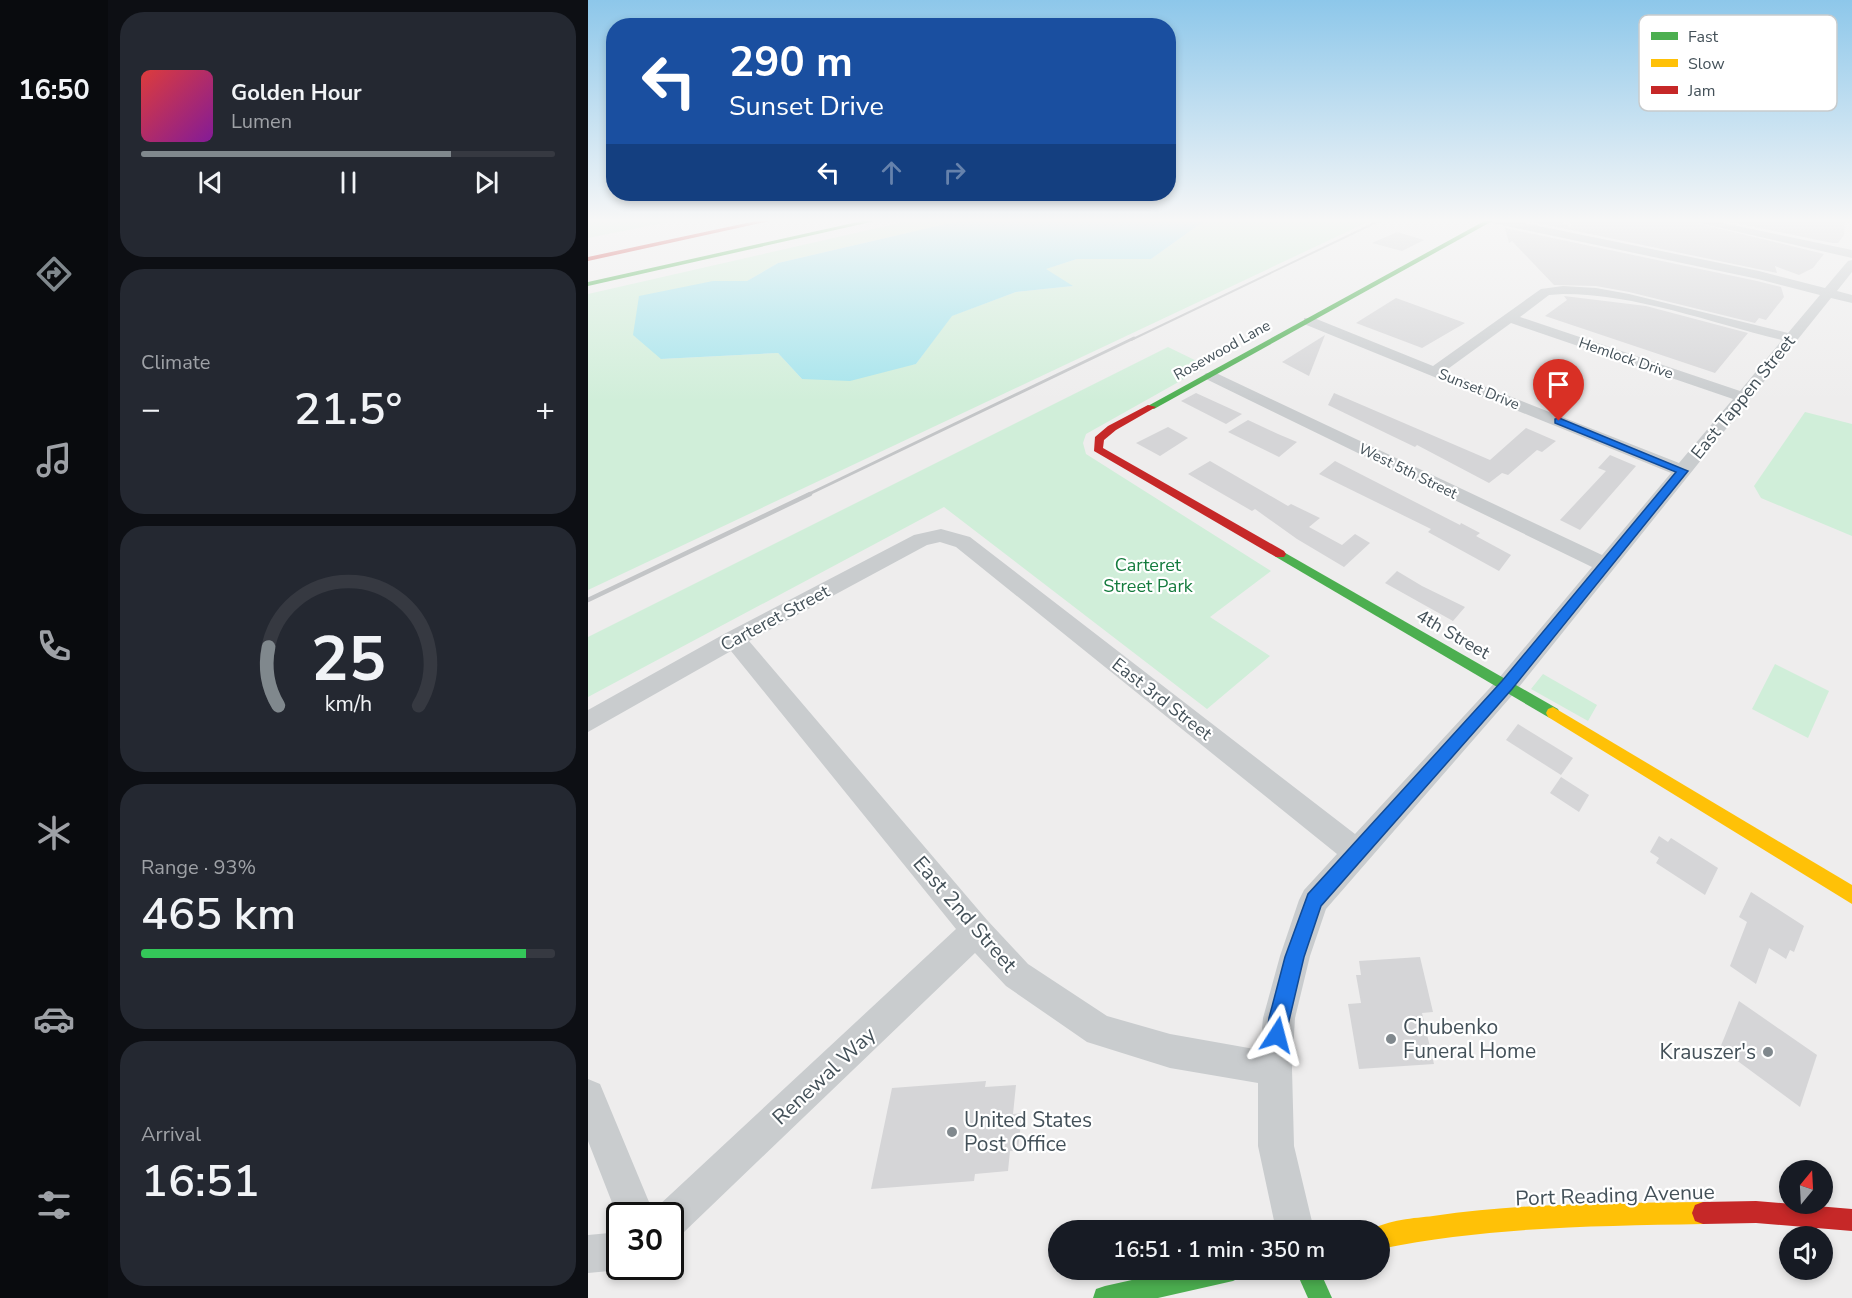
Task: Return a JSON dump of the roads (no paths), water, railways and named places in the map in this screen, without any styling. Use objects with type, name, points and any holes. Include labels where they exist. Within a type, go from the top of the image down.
[{"type":"main road","points":[[588,284],[608,280]]},
{"type":"main road","name":"Rosewood Lane","points":[[1099,444],[1099,439],[1112,428],[1384,280]]},
{"type":"main road","name":"4th Street","points":[[1099,444],[1098,449],[1108,456],[1507,685],[1852,895]]},
{"type":"main road","name":"Port Reading Avenue","points":[[1390,1235],[1433,1225],[1591,1215],[1756,1212],[1852,1220]]},
{"type":"main road","points":[[1105,1298],[1184,1280]]},
{"type":"main road","points":[[1311,1280],[1320,1298]]},
{"type":"street","points":[[1776,280],[1840,296]]},
{"type":"street","name":"East Tappen Street","points":[[1293,1220],[1276,1146],[1275,1069],[1279,1018],[1294,957],[1314,900],[1507,685],[1791,338],[1840,296],[1846,280]]},
{"type":"street","points":[[1435,371],[1546,292],[1577,289],[1627,297],[1791,338]]},
{"type":"street","name":"Hemlock Drive","points":[[1510,318],[1743,398]]},
{"type":"street","name":"Sunset Drive","points":[[1309,321],[1682,471]]},
{"type":"street","name":"West 5th Street","points":[[1211,376],[1605,566]]},
{"type":"street","name":"Carteret Street","points":[[588,722],[734,639],[921,540],[941,535],[966,545]]},
{"type":"street","name":"East 3rd Street","points":[[966,545],[1357,853]]},
{"type":"street","name":"East 2nd Street","points":[[734,639],[976,931],[1017,975],[1099,1030],[1170,1051],[1275,1069]]},
{"type":"street","name":"Renewal Way","points":[[684,1207],[976,931]]},
{"type":"street","points":[[588,1096],[630,1202]]},
{"type":"street","points":[[588,1254],[606,1252]]},
{"type":"water","points":[[1063,280],[1073,286],[1016,292],[952,316],[916,364],[850,381],[802,379],[778,353],[661,359],[633,335],[639,296],[713,281]]},
{"type":"railway","points":[[1131,340],[1257,280]]},
{"type":"railway","points":[[807,495],[1134,338]]},
{"type":"railway","points":[[588,600],[810,494]]},
{"type":"place","name":"Chubenko Funeral Home","points":[[1391,1039]]},
{"type":"place","name":"Krauszer's","points":[[1768,1052]]},
{"type":"place","name":"United States Post Office","points":[[952,1132]]},
{"type":"park label","name":"Carteret Street Park","points":[[1148,575]]}]
